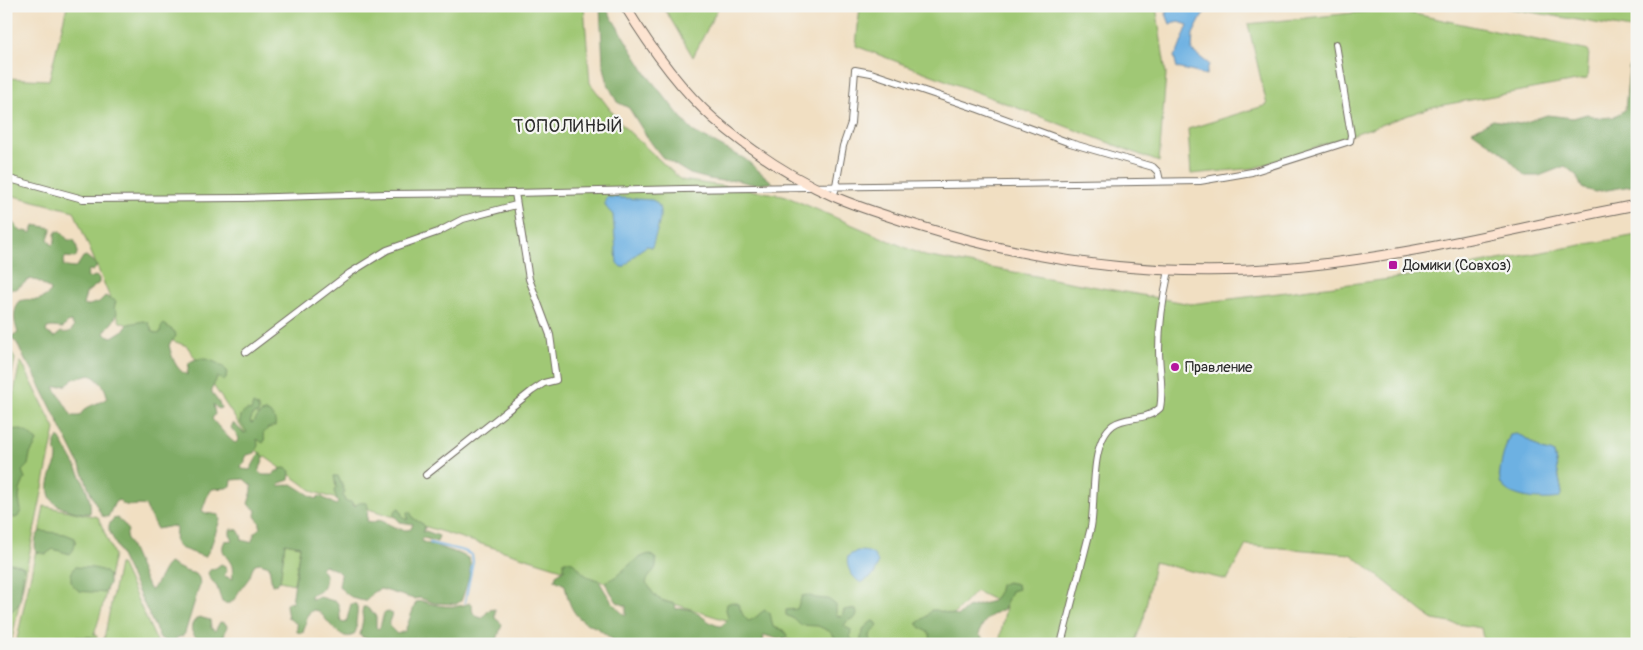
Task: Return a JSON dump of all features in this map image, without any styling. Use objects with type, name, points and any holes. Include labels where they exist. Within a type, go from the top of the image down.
[{"type":"street","points":[[625,6],[644,38],[674,77],[714,118],[769,160],[815,187],[857,206],[943,234],[1010,251],[1104,266],[1169,270],[1250,270],[1377,258],[1637,205]]},
{"type":"street","points":[[6,178],[83,199],[270,198],[386,194],[1200,181],[1238,175],[1350,141],[1352,135],[1336,44]]},
{"type":"street","points":[[834,196],[843,146],[851,123],[855,70],[872,73],[1070,143],[1153,168],[1158,172],[1160,181]]},
{"type":"street","points":[[426,475],[532,390],[544,383],[556,380],[550,335],[529,279],[515,193]]},
{"type":"street","points":[[246,352],[350,273],[387,250],[438,232],[464,219],[516,205]]},
{"type":"street","points":[[1061,644],[1091,527],[1094,511],[1096,460],[1100,446],[1113,425],[1122,421],[1146,417],[1154,414],[1160,408],[1162,383],[1159,324],[1169,270]]},
{"type":"green space","points":[[67,6],[584,6],[590,83],[622,125],[681,180],[783,195],[925,256],[1191,304],[1398,278],[1637,235],[1637,644],[1484,644],[1481,628],[1433,620],[1351,554],[1246,545],[1227,580],[1154,562],[1144,618],[1134,644],[999,644],[1006,606],[976,591],[926,644],[803,644],[314,492],[257,451],[187,346],[120,322],[74,211],[6,194],[6,78],[49,80]],"holes":[[[1510,435],[1524,437],[1542,450],[1554,453],[1562,493],[1499,476]]]},
{"type":"green space","points":[[600,6],[607,10],[647,75],[688,126],[694,132],[745,159],[773,183],[752,184],[736,180],[722,181],[709,179],[690,174],[662,157],[629,108],[617,102],[608,84],[603,63]]},
{"type":"green space","points":[[663,6],[719,6],[693,57]]},
{"type":"green space","points":[[860,6],[1156,6],[1166,74],[1159,162],[856,46]]},
{"type":"green space","points":[[1495,6],[1637,6],[1637,30]]},
{"type":"green space","points":[[1391,9],[1589,51],[1587,79],[1432,107],[1255,168],[1191,174],[1188,129],[1267,105],[1248,24]]},
{"type":"green space","points":[[1637,55],[1637,185],[1595,192],[1582,188],[1576,175],[1565,166],[1539,176],[1525,176],[1502,152],[1472,131],[1493,120],[1520,124],[1547,115],[1573,118],[1587,114],[1599,118],[1613,117],[1625,110],[1629,68]]},
{"type":"green space","points":[[6,222],[13,223],[22,232],[32,233],[34,225],[52,228],[48,239],[52,245],[55,242],[57,231],[61,232],[68,240],[74,240],[77,254],[75,258],[65,257],[63,265],[73,268],[86,256],[96,264],[96,268],[93,271],[89,270],[87,276],[99,278],[99,283],[86,293],[83,305],[86,306],[99,302],[105,296],[116,301],[114,308],[117,311],[116,315],[104,334],[112,337],[125,329],[128,324],[144,321],[148,322],[153,332],[158,334],[164,324],[175,332],[176,336],[169,345],[171,354],[180,369],[187,375],[189,363],[193,360],[209,360],[223,367],[227,371],[226,378],[224,381],[217,377],[212,389],[212,393],[221,408],[218,409],[213,404],[215,414],[212,419],[235,443],[239,438],[231,428],[233,423],[244,433],[247,432],[240,422],[241,415],[247,410],[251,411],[253,404],[259,410],[258,414],[253,414],[250,422],[252,423],[263,412],[269,413],[274,417],[275,426],[268,428],[263,434],[265,440],[263,443],[257,439],[258,445],[255,453],[247,455],[245,463],[241,466],[242,469],[250,470],[260,452],[264,457],[259,472],[263,475],[273,475],[279,469],[285,468],[290,471],[289,480],[280,483],[279,486],[292,484],[316,499],[319,496],[336,505],[338,503],[334,491],[336,487],[334,476],[338,476],[345,492],[343,495],[345,501],[352,502],[352,505],[355,506],[358,503],[366,503],[368,506],[367,521],[379,520],[399,529],[407,530],[411,529],[413,524],[400,522],[393,514],[398,508],[406,520],[408,519],[407,512],[410,512],[414,519],[423,524],[425,528],[422,532],[426,531],[439,536],[437,542],[424,538],[421,541],[469,559],[469,574],[461,601],[456,604],[434,603],[381,589],[373,592],[366,601],[358,600],[347,594],[339,586],[341,575],[336,570],[324,565],[321,568],[326,576],[324,586],[321,591],[311,595],[311,599],[320,597],[337,602],[341,620],[346,623],[351,604],[356,604],[356,632],[349,637],[344,636],[334,629],[319,611],[313,610],[308,614],[303,633],[297,632],[297,624],[288,618],[286,605],[288,602],[292,603],[300,546],[285,543],[280,581],[277,584],[272,585],[269,566],[260,563],[255,564],[249,578],[233,600],[229,603],[222,602],[217,587],[208,573],[211,569],[221,564],[225,566],[227,571],[224,576],[233,579],[231,563],[223,551],[225,541],[233,540],[230,530],[238,530],[242,540],[249,542],[252,541],[255,532],[260,528],[260,523],[255,516],[256,510],[248,504],[252,486],[244,479],[232,480],[231,486],[226,488],[212,489],[202,511],[219,515],[220,520],[210,549],[205,557],[180,548],[175,542],[176,528],[172,526],[157,529],[146,506],[128,506],[119,500],[115,502],[108,517],[102,516],[83,472],[31,367],[26,362],[17,343],[11,338],[18,333],[14,317],[20,301],[40,299],[50,293],[51,290],[38,281],[30,279],[16,289],[8,289],[6,287]],"holes":[[[71,322],[74,326],[69,332],[61,332],[55,337],[46,332],[47,328],[63,328],[67,323]],[[91,375],[102,385],[106,391],[107,398],[88,407],[80,416],[72,416],[54,387],[66,385],[73,379]]]},
{"type":"green space","points":[[6,343],[15,359],[6,402]]},
{"type":"green space","points":[[20,362],[55,429],[11,644],[6,644],[6,433]]},
{"type":"green space","points":[[18,429],[29,434],[37,442],[30,454],[28,465],[22,471],[25,478],[20,490],[21,510],[19,516],[15,518],[6,516],[6,435],[12,430]]},
{"type":"green space","points":[[59,437],[85,484],[90,504],[90,513],[80,513],[63,508],[54,502],[49,494],[49,484],[57,460],[55,442]]},
{"type":"green space","points":[[44,506],[98,517],[114,555],[94,635],[97,636],[96,644],[16,644]]},
{"type":"green space","points":[[117,518],[125,525],[128,531],[126,536],[149,589],[152,590],[164,568],[169,563],[196,574],[199,578],[200,584],[185,633],[183,636],[176,638],[176,644],[165,644],[165,641],[160,638],[109,530],[109,525],[113,519]]},
{"type":"green space","points":[[41,531],[65,534],[75,538],[73,551],[70,554],[53,549],[46,554],[36,552],[37,535]]},
{"type":"green space","points":[[285,543],[300,546],[294,584],[280,581]]},
{"type":"green space","points":[[650,554],[656,559],[656,566],[646,583],[655,596],[675,604],[676,609],[696,612],[715,625],[721,626],[727,621],[727,604],[732,602],[738,604],[748,621],[765,610],[770,613],[773,627],[783,630],[787,635],[786,638],[778,639],[764,635],[763,644],[620,644],[581,619],[569,601],[565,585],[555,580],[556,575],[564,570],[564,561],[572,562],[587,576],[599,580],[615,605],[626,615],[626,606],[617,602],[605,583],[635,560]]},
{"type":"green space","points":[[6,562],[24,567],[20,603],[12,611],[6,610]]},
{"type":"green space","points":[[119,564],[121,564],[158,644],[103,644]]},
{"type":"green space","points":[[75,567],[94,568],[106,573],[109,576],[109,584],[104,593],[77,589],[71,580],[71,574]]},
{"type":"green space","points":[[1007,582],[1017,584],[1018,589],[1011,591],[1004,609],[991,616],[982,625],[979,635],[983,638],[984,644],[931,644],[930,634],[917,623],[927,616],[931,610],[958,616],[967,608],[993,601],[998,594],[1000,585]]},
{"type":"green space","points":[[807,595],[828,599],[836,605],[836,615],[842,617],[844,610],[856,610],[855,618],[847,621],[844,626],[851,630],[850,637],[855,642],[860,641],[864,628],[872,621],[876,622],[878,626],[870,635],[871,644],[841,644],[829,631],[818,626],[800,625],[786,615],[786,610],[797,609],[802,596]]},
{"type":"green space","points":[[422,601],[446,606],[470,603],[474,614],[482,618],[489,610],[495,609],[495,618],[502,624],[496,643],[438,644],[436,641],[426,638],[413,639],[411,644],[376,644],[375,641],[360,635],[363,607],[366,607],[376,615],[376,627],[378,629],[384,613],[389,612],[392,614],[389,622],[391,628],[397,634],[405,631],[416,602]]},
{"type":"green space","points":[[199,617],[210,620],[211,628],[215,631],[220,622],[225,623],[227,626],[223,640],[210,643],[196,637],[191,629],[194,621]]},
{"type":"green space","points":[[72,637],[92,637],[96,640],[95,644],[69,644]]},
{"type":"green space","points":[[1351,637],[1374,644],[1287,644]]},
{"type":"water","points":[[1167,6],[1202,6],[1204,13],[1193,34],[1192,51],[1209,64],[1206,75],[1177,68],[1174,56],[1178,51],[1188,25],[1179,22],[1170,24],[1166,14]]},
{"type":"water","points":[[607,197],[652,200],[657,203],[659,208],[660,220],[652,247],[647,246],[639,251],[624,267],[617,263],[613,215],[605,205]]},
{"type":"water","points":[[1516,434],[1524,437],[1542,450],[1554,453],[1562,493],[1559,498],[1536,499],[1519,496],[1505,489],[1501,484],[1500,474],[1504,452],[1510,435]]},
{"type":"water","points":[[857,551],[871,553],[878,564],[874,575],[861,583],[852,575],[848,568],[847,560],[848,556]]},
{"type":"waterway","points":[[430,543],[464,551],[472,555],[473,562],[465,602]]},
{"type":"place","name":"Домики (Совхоз)","points":[[1393,265]]},
{"type":"place","name":"Правление","points":[[1175,367]]},
{"type":"district","name":"ТОПОЛИНЫЙ","points":[[568,126]]}]
